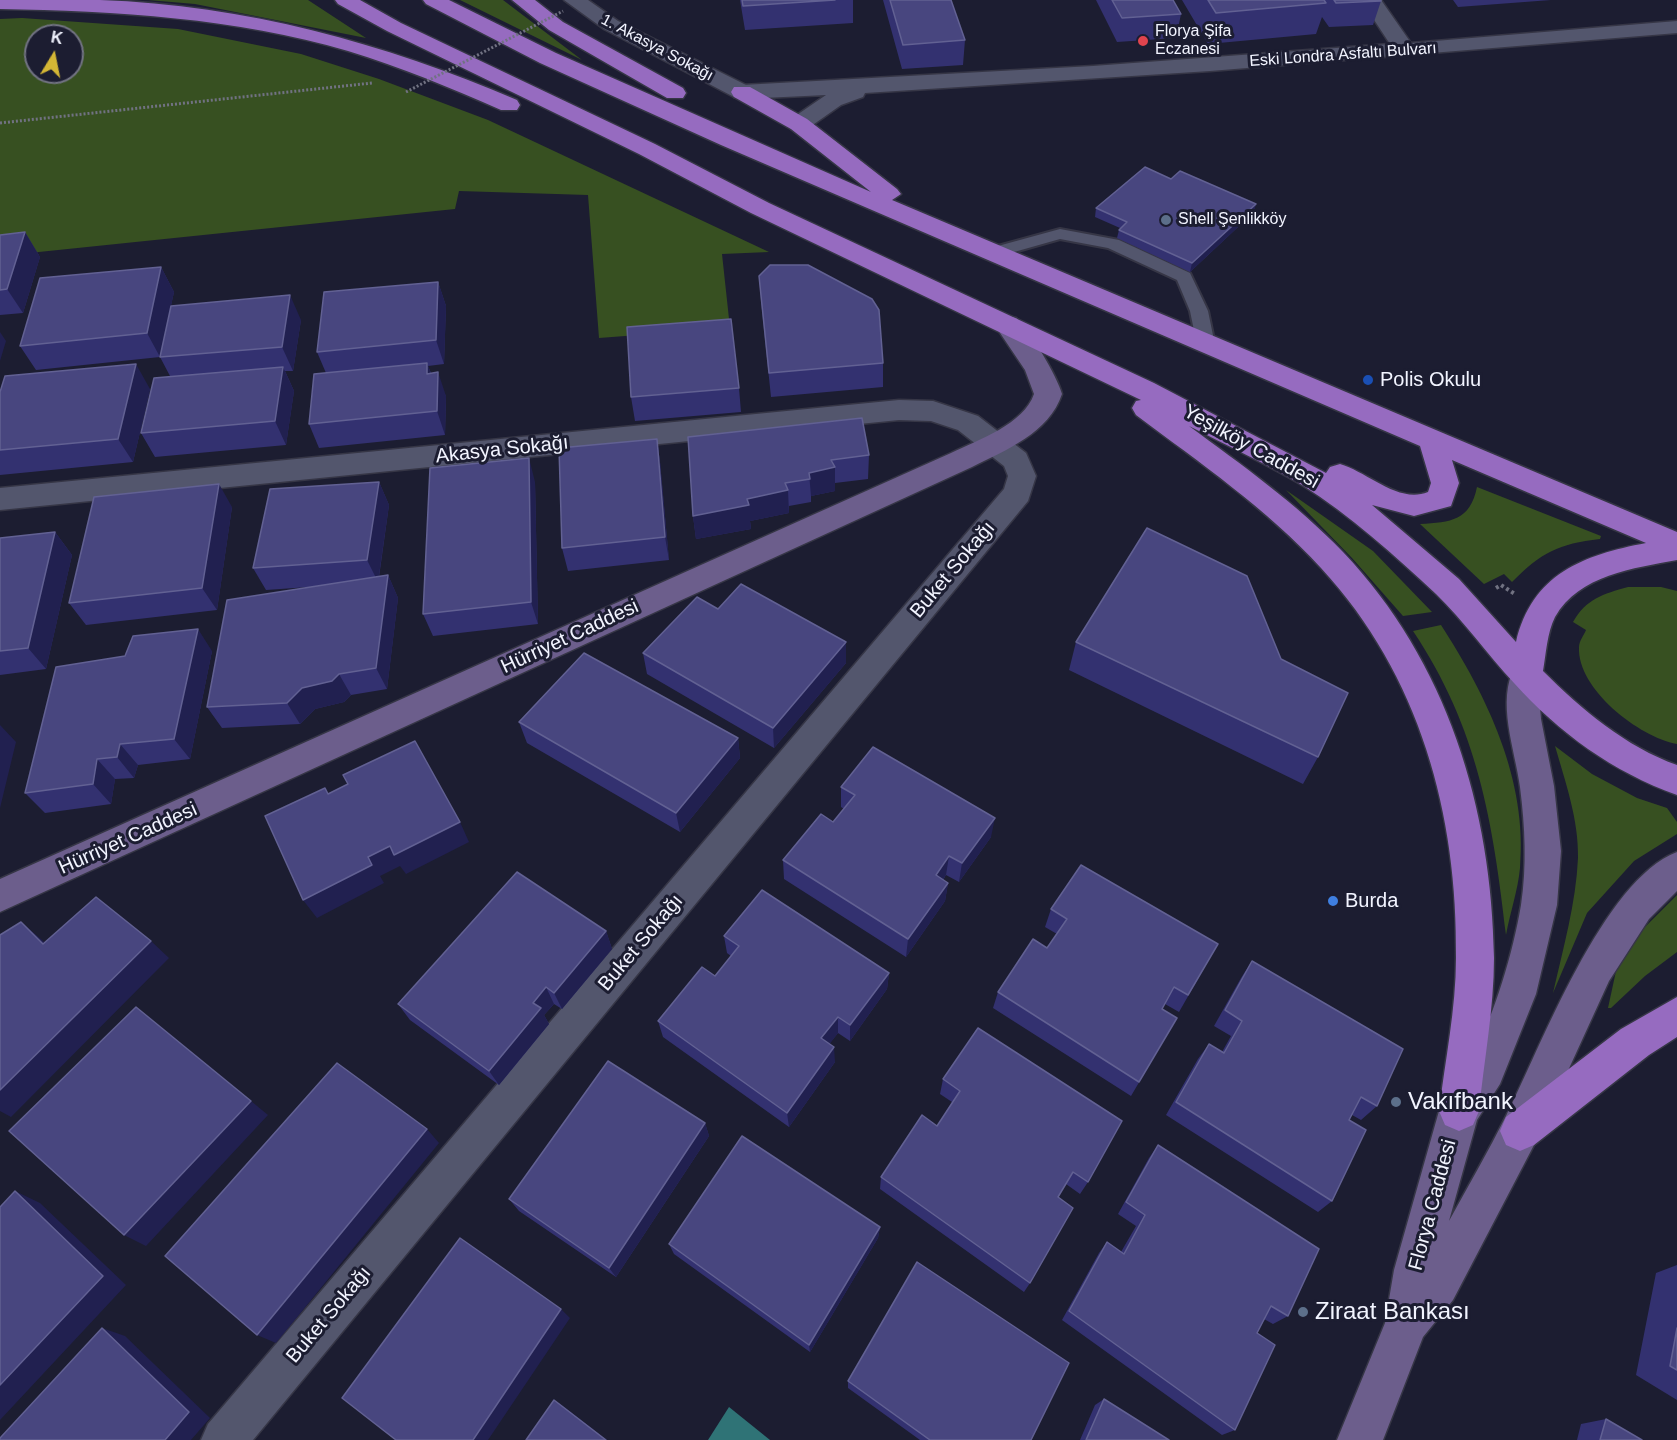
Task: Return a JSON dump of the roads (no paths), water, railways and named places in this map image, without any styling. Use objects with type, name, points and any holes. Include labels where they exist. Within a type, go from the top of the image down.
[{"type":"highway","points":[[345,0],[394,27],[647,149],[760,208]]},
{"type":"highway","points":[[433,0],[640,100],[1206,345],[1677,544]]},
{"type":"highway","points":[[522,0],[555,26],[636,73],[768,142],[819,176]]},
{"type":"highway","points":[[0,3],[142,9],[215,18],[338,42],[430,72],[760,208]]},
{"type":"highway","points":[[742,92],[799,124],[928,225]]},
{"type":"highway","name":"Yeşilköy Caddesi","points":[[760,208],[1006,324],[1251,444],[1312,478],[1363,513],[1406,548],[1461,600],[1526,675],[1562,711],[1609,746],[1655,772],[1677,780]]},
{"type":"highway","points":[[1087,364],[1245,482],[1333,561],[1387,630],[1417,679],[1436,719],[1455,775],[1467,847],[1475,957],[1459,1111]]},
{"type":"highway","points":[[1251,444],[1323,466],[1384,499],[1411,507],[1429,505],[1441,498],[1445,483],[1432,439]]},
{"type":"highway","points":[[1526,675],[1534,634],[1542,611],[1567,583],[1593,570],[1625,560],[1677,549]]},
{"type":"highway","points":[[1520,1131],[1635,1042],[1677,1015]]},
{"type":"main road","name":"Hürriyet Caddesi","points":[[0,896],[995,443],[1028,425],[1048,405],[1048,393],[1044,378],[1006,324]]},
{"type":"main road","name":"Florya Caddesi","points":[[1360,1440],[1407,1323],[1415,1270],[1459,1111],[1486,1070],[1516,994],[1539,905],[1542,851],[1537,786],[1525,719],[1523,696],[1526,675]]},
{"type":"main road","name":"Florya Caddesi","points":[[1407,1323],[1438,1285],[1520,1131],[1596,969],[1636,907],[1677,868]]},
{"type":"street","points":[[1371,0],[1405,50]]},
{"type":"street","name":"1. Akasya Sokağı","points":[[568,5],[742,92]]},
{"type":"street","name":"Eski Londra Asfaltı Bulvarı","points":[[865,88],[1405,50],[1677,27]]},
{"type":"street","points":[[742,92],[865,88]]},
{"type":"street","points":[[799,124],[833,100],[865,88]]},
{"type":"street","name":"Akasya Sokağı","points":[[0,499],[899,410],[933,411],[968,423],[995,443]]},
{"type":"street","name":"Buket Sokağı","points":[[225,1440],[1018,492],[1022,476],[1016,460],[995,443]]},
{"type":"lane","points":[[993,253],[1060,234],[1113,244],[1184,277],[1199,311],[1206,345]]},
{"type":"place","name":"Florya Şifa Eczanesi","points":[[1143,41]]},
{"type":"place","name":"Shell Şenlikköy","points":[[1166,220]]},
{"type":"place","name":"Polis Okulu","points":[[1368,380]]},
{"type":"place","name":"Burda","points":[[1333,901]]},
{"type":"place","name":"Vakıfbank","points":[[1396,1102]]},
{"type":"place","name":"Ziraat Bankası","points":[[1303,1312]]}]
